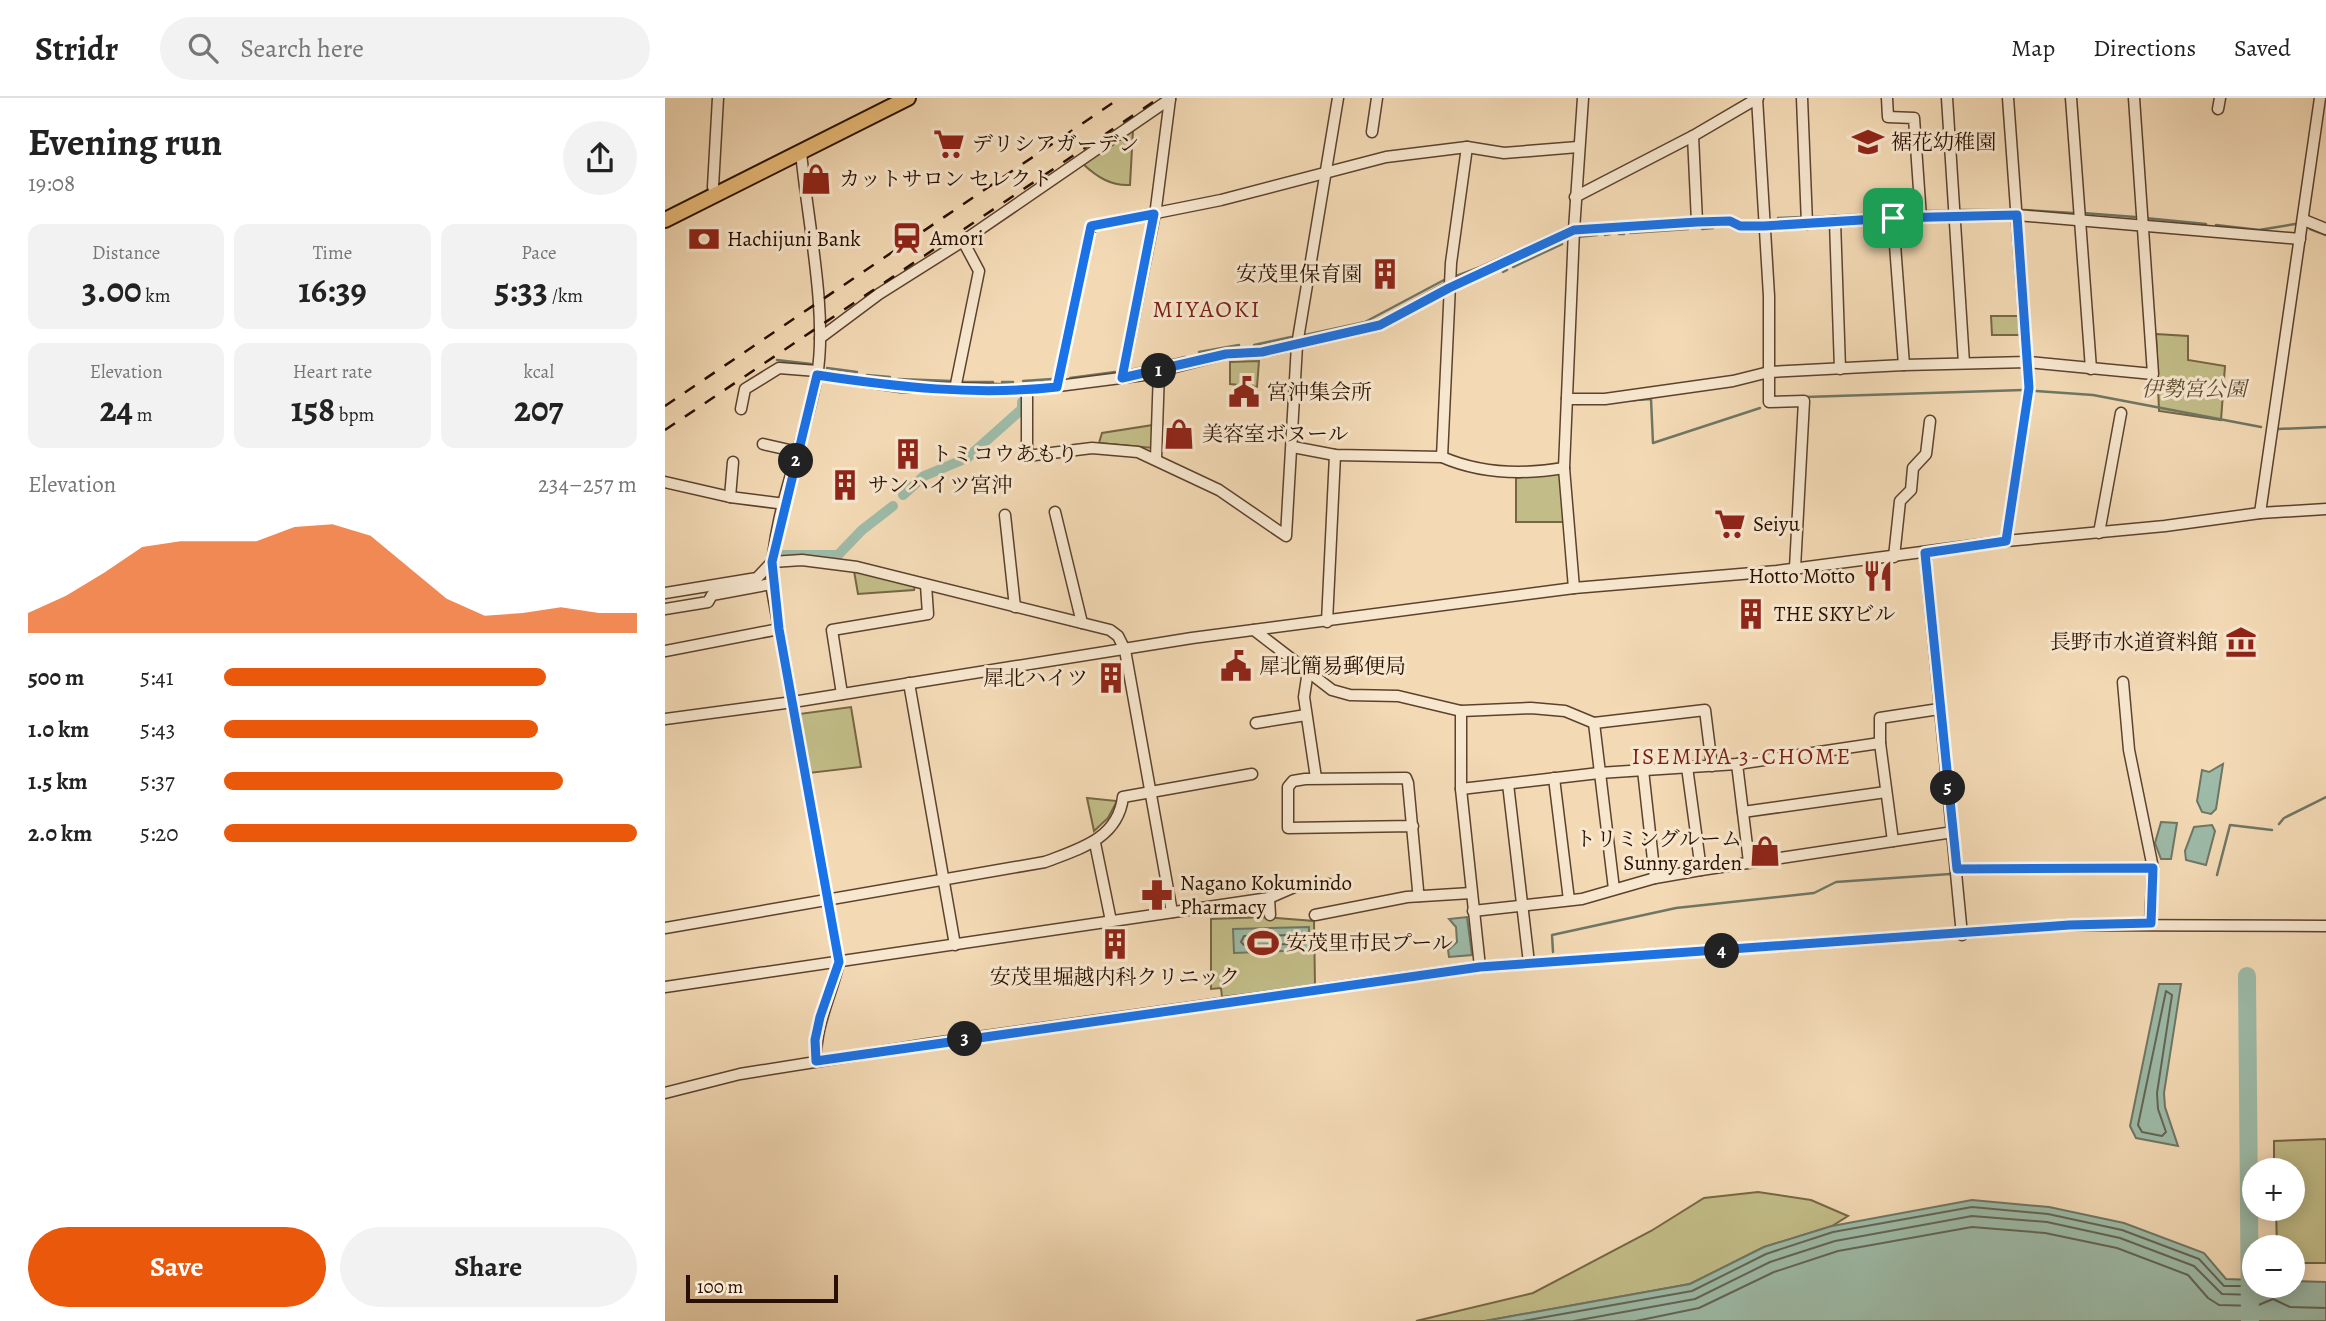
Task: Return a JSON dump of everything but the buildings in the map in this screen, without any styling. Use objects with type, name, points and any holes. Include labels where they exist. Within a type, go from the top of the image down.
[{"type":"highway","points":[[665,220],[908,98]]},
{"type":"street","points":[[717,194],[713,187],[718,98]]},
{"type":"street","points":[[1027,390],[1027,456],[1091,448],[1138,452],[1156,458],[1165,466],[1219,490],[1286,536],[1297,345],[1338,98]]},
{"type":"street","points":[[1372,132],[1377,98]]},
{"type":"street","points":[[1574,588],[1564,468],[1575,197],[1583,98]]},
{"type":"street","points":[[1575,197],[1693,136],[1757,98],[1769,296],[1769,402],[1804,401],[1795,568]]},
{"type":"street","points":[[1802,98],[1807,224]]},
{"type":"street","points":[[1887,98],[1888,117],[1914,118],[1921,218]]},
{"type":"street","points":[[1947,98],[1964,363]]},
{"type":"street","points":[[2006,541],[2029,388],[2008,98]]},
{"type":"street","points":[[2071,98],[2091,369]]},
{"type":"street","points":[[1567,399],[1605,399],[1733,381],[1769,372],[1904,365],[2028,362],[2153,374],[2134,98]]},
{"type":"street","points":[[2218,109],[2220,98]]},
{"type":"street","points":[[2260,513],[2320,98]]},
{"type":"street","points":[[820,338],[879,294],[963,241],[1170,99],[1154,214],[1122,378]]},
{"type":"street","points":[[1693,136],[1697,222]]},
{"type":"street","points":[[1442,457],[1449,288],[1467,147]]},
{"type":"street","points":[[1057,387],[1091,226],[1154,214],[1386,157],[1467,147],[1504,153],[1579,147]]},
{"type":"street","points":[[801,152],[820,338],[817,373],[772,562],[772,584],[839,962],[820,1017],[815,1040],[816,1061]]},
{"type":"street","points":[[741,409],[745,389],[779,368],[901,387],[1027,390],[1122,378],[1226,354],[1262,352],[1297,345],[1380,325],[1449,288],[1574,230],[1697,222],[1730,221],[1740,226],[1764,226],[1893,218],[2017,215],[2300,239]]},
{"type":"street","points":[[1893,218],[1904,365]]},
{"type":"street","points":[[2304,220],[2326,229]]},
{"type":"street","points":[[1835,221],[1840,369]]},
{"type":"street","points":[[955,389],[979,271],[963,241]]},
{"type":"street","points":[[1156,458],[1159,371]]},
{"type":"street","points":[[2099,533],[2121,413]]},
{"type":"street","points":[[1894,557],[1900,501],[1911,491],[1913,468],[1926,454],[1930,421]]},
{"type":"street","points":[[763,444],[798,452]]},
{"type":"street","points":[[1293,447],[1335,455],[1442,457],[1457,463],[1514,474],[1564,468]]},
{"type":"street","points":[[1327,622],[1335,455]]},
{"type":"street","points":[[730,497],[733,462]]},
{"type":"street","points":[[665,482],[730,497],[785,504]]},
{"type":"street","points":[[665,719],[793,702],[1254,630],[1574,588],[1795,568],[2006,541],[2099,533],[2260,513],[2326,509]]},
{"type":"street","points":[[1055,512],[1082,623]]},
{"type":"street","points":[[1005,515],[1014,607]]},
{"type":"street","points":[[1925,553],[1962,935]]},
{"type":"street","points":[[665,593],[757,578],[772,562],[802,560],[857,567],[1110,630],[1118,636],[1125,650],[1172,912]]},
{"type":"street","points":[[665,609],[708,602],[712,595],[772,584]]},
{"type":"street","points":[[842,694],[832,630],[928,614],[926,585]]},
{"type":"street","points":[[665,651],[779,629]]},
{"type":"street","points":[[1254,630],[1332,690],[1350,695],[1398,696],[1461,711],[1531,708],[1565,711],[1594,723],[1705,710],[1712,766]]},
{"type":"street","points":[[1308,671],[1304,697],[1316,778]]},
{"type":"street","points":[[2123,682],[2129,750],[2153,868],[2151,923]]},
{"type":"street","points":[[909,683],[955,945]]},
{"type":"street","points":[[1893,841],[1880,743],[1880,718],[1939,709]]},
{"type":"street","points":[[1461,711],[1461,789],[1480,967]]},
{"type":"street","points":[[1256,723],[1306,715]]},
{"type":"street","points":[[1594,723],[1614,889]]},
{"type":"street","points":[[1461,789],[1599,773],[1737,764],[1880,743]]},
{"type":"street","points":[[1737,764],[1749,862]]},
{"type":"street","points":[[1687,767],[1701,870]]},
{"type":"street","points":[[1643,770],[1655,878]]},
{"type":"street","points":[[665,928],[1045,862],[1095,843],[1114,823],[1123,797],[1252,774]]},
{"type":"street","points":[[1413,826],[1288,828],[1288,787],[1293,781],[1316,778],[1406,778],[1413,826],[1419,896]]},
{"type":"street","points":[[1554,778],[1569,900]]},
{"type":"street","points":[[1508,784],[1529,963]]},
{"type":"street","points":[[1743,812],[1886,792]]},
{"type":"street","points":[[1473,911],[1569,900],[1655,878],[1953,832]]},
{"type":"street","points":[[1095,843],[1111,921]]},
{"type":"street","points":[[1957,869],[2153,868]]},
{"type":"street","points":[[665,987],[1269,898],[1299,885],[1329,884]]},
{"type":"street","points":[[1315,915],[1419,896],[1471,893]]},
{"type":"street","points":[[1269,898],[1270,915]]},
{"type":"street","points":[[665,1093],[740,1074],[816,1061],[1480,967],[1962,935],[2069,925],[2151,923],[2231,928],[2326,926]]},
{"type":"green space","points":[[1133,130],[1130,185],[1105,180],[1083,164]]},
{"type":"green space","points":[[1991,316],[2020,316],[2021,335],[1992,335]]},
{"type":"green space","name":"伊勢宮公園","points":[[2156,334],[2188,336],[2188,360],[2225,366],[2221,420],[2159,411]]},
{"type":"green space","points":[[1259,361],[1257,387],[1230,384],[1230,362]]},
{"type":"green space","points":[[1153,425],[1153,448],[1099,443],[1102,433]]},
{"type":"green space","points":[[1560,473],[1565,522],[1516,522],[1516,478]]},
{"type":"green space","points":[[854,571],[915,586],[914,590],[858,594]]},
{"type":"green space","points":[[851,707],[861,767],[809,773],[799,714]]},
{"type":"green space","points":[[1087,798],[1117,801],[1108,818],[1094,831]]},
{"type":"green space","name":"安茂里市民プール","points":[[1265,917],[1314,921],[1315,986],[1222,997],[1221,988],[1211,989],[1211,919]]},
{"type":"green space","points":[[2326,1139],[2326,1263],[2305,1263],[2305,1235],[2277,1235],[2276,1221],[2305,1221],[2305,1158],[2274,1158],[2274,1141]]},
{"type":"green space","points":[[1758,1192],[1811,1200],[1848,1216],[1832,1226],[1764,1247],[1690,1284],[1485,1321],[1416,1321],[1533,1293],[1651,1231],[1704,1198]]},
{"type":"water","points":[[2223,764],[2216,809],[2211,814],[2202,812],[2197,801],[2202,770],[2209,772]]},
{"type":"water","points":[[2161,822],[2177,823],[2171,859],[2161,859],[2155,843]]},
{"type":"water","points":[[2212,825],[2215,831],[2206,865],[2186,860],[2185,851],[2194,827]]},
{"type":"water","points":[[1467,917],[1472,955],[1449,957],[1448,950],[1457,942],[1456,927],[1449,919]]},
{"type":"water","points":[[1309,927],[1309,950],[1234,953],[1233,929]]},
{"type":"water","points":[[2159,984],[2181,984],[2164,1093],[2165,1107],[2178,1146],[2136,1138],[2130,1126]]},
{"type":"water","points":[[1972,1200],[2049,1207],[2124,1223],[2204,1253],[2226,1279],[2242,1280],[2242,1298],[2305,1298],[2305,1281],[2326,1282],[2326,1321],[1485,1321],[1690,1284],[1764,1247],[1832,1226]]},
{"type":"waterway","points":[[1959,210],[2011,210]]},
{"type":"waterway","points":[[2024,210],[2073,213]]},
{"type":"waterway","points":[[1813,217],[1914,211]]},
{"type":"waterway","points":[[1925,211],[1950,211]]},
{"type":"waterway","points":[[2083,213],[2135,217]]},
{"type":"waterway","points":[[1778,218],[1802,217]]},
{"type":"waterway","points":[[2145,218],[2206,224]]},
{"type":"waterway","points":[[2216,225],[2259,230],[2295,224]]},
{"type":"waterway","points":[[1702,229],[1713,228]]},
{"type":"waterway","points":[[1630,233],[1688,229]]},
{"type":"waterway","points":[[2310,229],[2326,235]]},
{"type":"waterway","points":[[1605,235],[1610,234]]},
{"type":"waterway","points":[[1619,234],[1624,234]]},
{"type":"waterway","points":[[1577,237],[1597,235]]},
{"type":"waterway","points":[[1513,267],[1562,244]]},
{"type":"waterway","points":[[1456,276],[1478,268]]},
{"type":"waterway","points":[[1503,272],[1507,270]]},
{"type":"waterway","points":[[1305,335],[1365,322],[1444,280]]},
{"type":"waterway","points":[[1254,345],[1291,337]]},
{"type":"waterway","points":[[1199,352],[1239,345]]},
{"type":"waterway","points":[[1131,370],[1185,357]]},
{"type":"waterway","points":[[777,360],[811,364]]},
{"type":"waterway","points":[[827,368],[857,372]]},
{"type":"waterway","points":[[1070,378],[1115,372]]},
{"type":"waterway","points":[[867,375],[890,377]]},
{"type":"waterway","points":[[898,379],[952,381]]},
{"type":"waterway","points":[[1023,381],[1052,379]]},
{"type":"waterway","points":[[961,382],[993,382]]},
{"type":"waterway","points":[[1002,382],[1013,382]]},
{"type":"waterway","points":[[1805,397],[2023,390]]},
{"type":"waterway","points":[[2036,391],[2093,395],[2261,427]]},
{"type":"waterway","points":[[1577,404],[1651,399],[1653,443],[1760,408]]},
{"type":"waterway","points":[[903,495],[924,476],[967,458],[1022,409],[1022,402]]},
{"type":"waterway","points":[[2278,429],[2326,427]]},
{"type":"waterway","points":[[781,555],[838,555],[862,530],[893,506]]},
{"type":"waterway","points":[[2279,824],[2284,818],[2326,797]]},
{"type":"waterway","points":[[2217,875],[2230,825],[2272,830]]},
{"type":"waterway","points":[[2035,864],[2074,864]]},
{"type":"waterway","points":[[1553,952],[1552,935],[1676,908],[1814,893],[1836,882],[1950,874]]},
{"type":"waterway","points":[[2247,976],[2250,1321]]},
{"type":"railway","points":[[665,406],[1120,98]]},
{"type":"railway","points":[[665,430],[1159,98]]},
{"type":"place","name":"裾花幼稚園","points":[[1868,142]]},
{"type":"place","name":"デリシアガーデン","points":[[949,144]]},
{"type":"place","name":"カットサロン セレクト","points":[[816,179]]},
{"type":"place","name":"Amori","points":[[907,238]]},
{"type":"place","name":"Hachijuni Bank","points":[[704,239]]},
{"type":"place","name":"安茂里保育園","points":[[1385,274]]},
{"type":"place","name":"宮沖集会所","points":[[1244,392]]},
{"type":"place","name":"美容室ボヌール","points":[[1179,434]]},
{"type":"place","name":"トミコウあもり","points":[[908,454]]},
{"type":"place","name":"サンハイツ宮沖","points":[[845,485]]},
{"type":"place","name":"Seiyu","points":[[1730,524]]},
{"type":"place","name":"Hotto Motto","points":[[1878,576]]},
{"type":"place","name":"THE SKYビル","points":[[1751,614]]},
{"type":"place","name":"長野市水道資料館","points":[[2241,642]]},
{"type":"place","name":"犀北簡易郵便局","points":[[1236,666]]},
{"type":"place","name":"犀北ハイツ","points":[[1111,678]]},
{"type":"place","name":"トリミングルーム Sunny garden","points":[[1765,851]]},
{"type":"place","name":"Nagano Kokumindo Pharmacy","points":[[1157,895]]},
{"type":"place","name":"安茂里市民プール","points":[[1263,943]]},
{"type":"place","name":"安茂里堀越内科クリニック","points":[[1115,944]]},
{"type":"district","name":"MIYAOKI","points":[[1207,309]]},
{"type":"district","name":"ISEMIYA 3-CHOME","points":[[1742,756]]},
{"type":"route","points":[[1154,214],[1122,378],[1226,354],[1262,352],[1380,325],[1449,288],[1574,230],[1697,222],[1730,221],[1740,226],[1764,226],[1893,218],[2017,215],[2027,327],[2029,388],[2006,541],[1925,553],[1957,869],[2153,868],[2151,923],[2069,925],[1962,935],[1480,967],[816,1061],[815,1040],[820,1017],[839,962],[779,629],[772,584],[772,562],[817,375],[901,387],[1027,390],[1057,387],[1091,226],[1154,214]]}]
